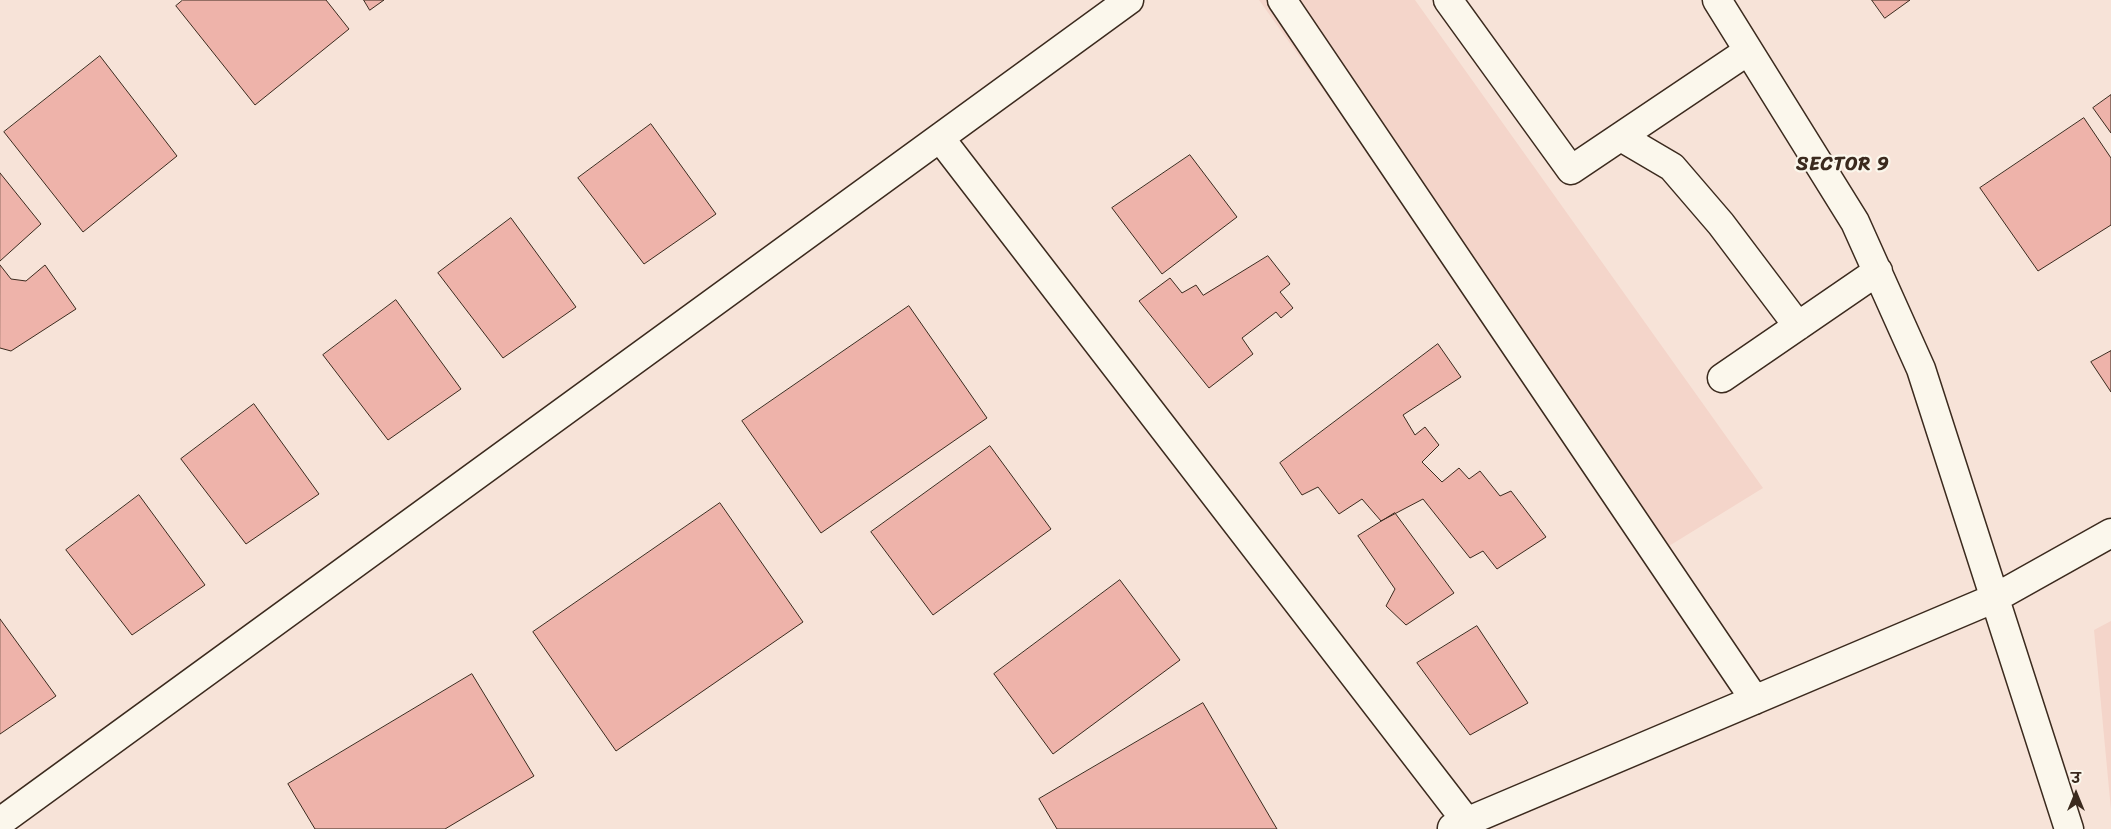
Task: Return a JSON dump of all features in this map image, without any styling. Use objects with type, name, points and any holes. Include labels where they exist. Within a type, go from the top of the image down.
[{"type":"street","points":[[0,822],[1130,0]]},
{"type":"street","points":[[1282,0],[1755,700]]},
{"type":"street","points":[[1448,0],[1571,170],[1748,51]]},
{"type":"street","points":[[1717,0],[1855,222],[1921,369],[2069,829]]},
{"type":"street","points":[[1621,137],[1672,167],[1720,224],[1798,326]]},
{"type":"street","points":[[940,138],[1463,827],[1995,598],[2111,533]]},
{"type":"street","points":[[1722,378],[1878,272]]},
{"type":"shaded area","points":[[1259,0],[1415,0],[1763,488],[1656,554]]},
{"type":"shaded area","points":[[2111,621],[2111,810],[2094,630]]},
{"type":"building","points":[[183,0],[326,0],[349,29],[255,105],[176,6]]},
{"type":"building","points":[[364,0],[384,0],[370,10]]},
{"type":"building","points":[[1872,0],[1910,0],[1885,18]]},
{"type":"building","points":[[100,56],[177,156],[83,232],[4,132]]},
{"type":"building","points":[[2111,95],[2111,133],[2093,108]]},
{"type":"building","points":[[2084,118],[2111,158],[2111,225],[2038,271],[1980,188]]},
{"type":"building","points":[[651,124],[716,214],[644,264],[578,178]]},
{"type":"building","points":[[1190,155],[1237,217],[1162,274],[1112,208]]},
{"type":"building","points":[[0,173],[41,224],[0,261]]},
{"type":"building","points":[[511,218],[576,307],[503,358],[438,273]]},
{"type":"building","points":[[1268,256],[1290,284],[1280,292],[1293,308],[1281,318],[1276,312],[1242,338],[1253,354],[1209,388],[1139,301],[1170,278],[1182,293],[1196,285],[1203,295]]},
{"type":"building","points":[[0,265],[11,279],[26,281],[45,265],[76,309],[11,351],[0,348]]},
{"type":"building","points":[[396,300],[461,389],[388,440],[323,355]]},
{"type":"building","points":[[909,306],[987,418],[821,533],[742,421]]},
{"type":"building","points":[[1438,344],[1461,377],[1403,415],[1415,435],[1425,427],[1439,445],[1422,462],[1442,482],[1459,468],[1469,479],[1480,471],[1500,496],[1511,491],[1546,537],[1497,569],[1483,551],[1470,558],[1423,499],[1381,521],[1362,499],[1339,514],[1318,487],[1302,495],[1280,463]]},
{"type":"building","points":[[2111,351],[2111,392],[2091,362]]},
{"type":"building","points":[[254,404],[319,494],[246,544],[181,459]]},
{"type":"building","points":[[990,446],[1051,529],[933,615],[871,532]]},
{"type":"building","points":[[139,495],[205,585],[132,635],[66,550]]},
{"type":"building","points":[[720,503],[803,622],[616,751],[533,632]]},
{"type":"building","points":[[1395,513],[1454,593],[1406,625],[1386,606],[1395,589],[1358,536]]},
{"type":"building","points":[[1120,580],[1180,660],[1053,754],[994,674]]},
{"type":"building","points":[[0,619],[56,696],[0,734]]},
{"type":"building","points":[[1477,626],[1528,703],[1470,735],[1417,663]]},
{"type":"building","points":[[472,674],[534,776],[445,829],[315,829],[288,784]]},
{"type":"building","points":[[1203,703],[1277,829],[1057,829],[1039,799]]},
{"type":"district","name":"SECTOR 9","points":[[1843,165]]}]
